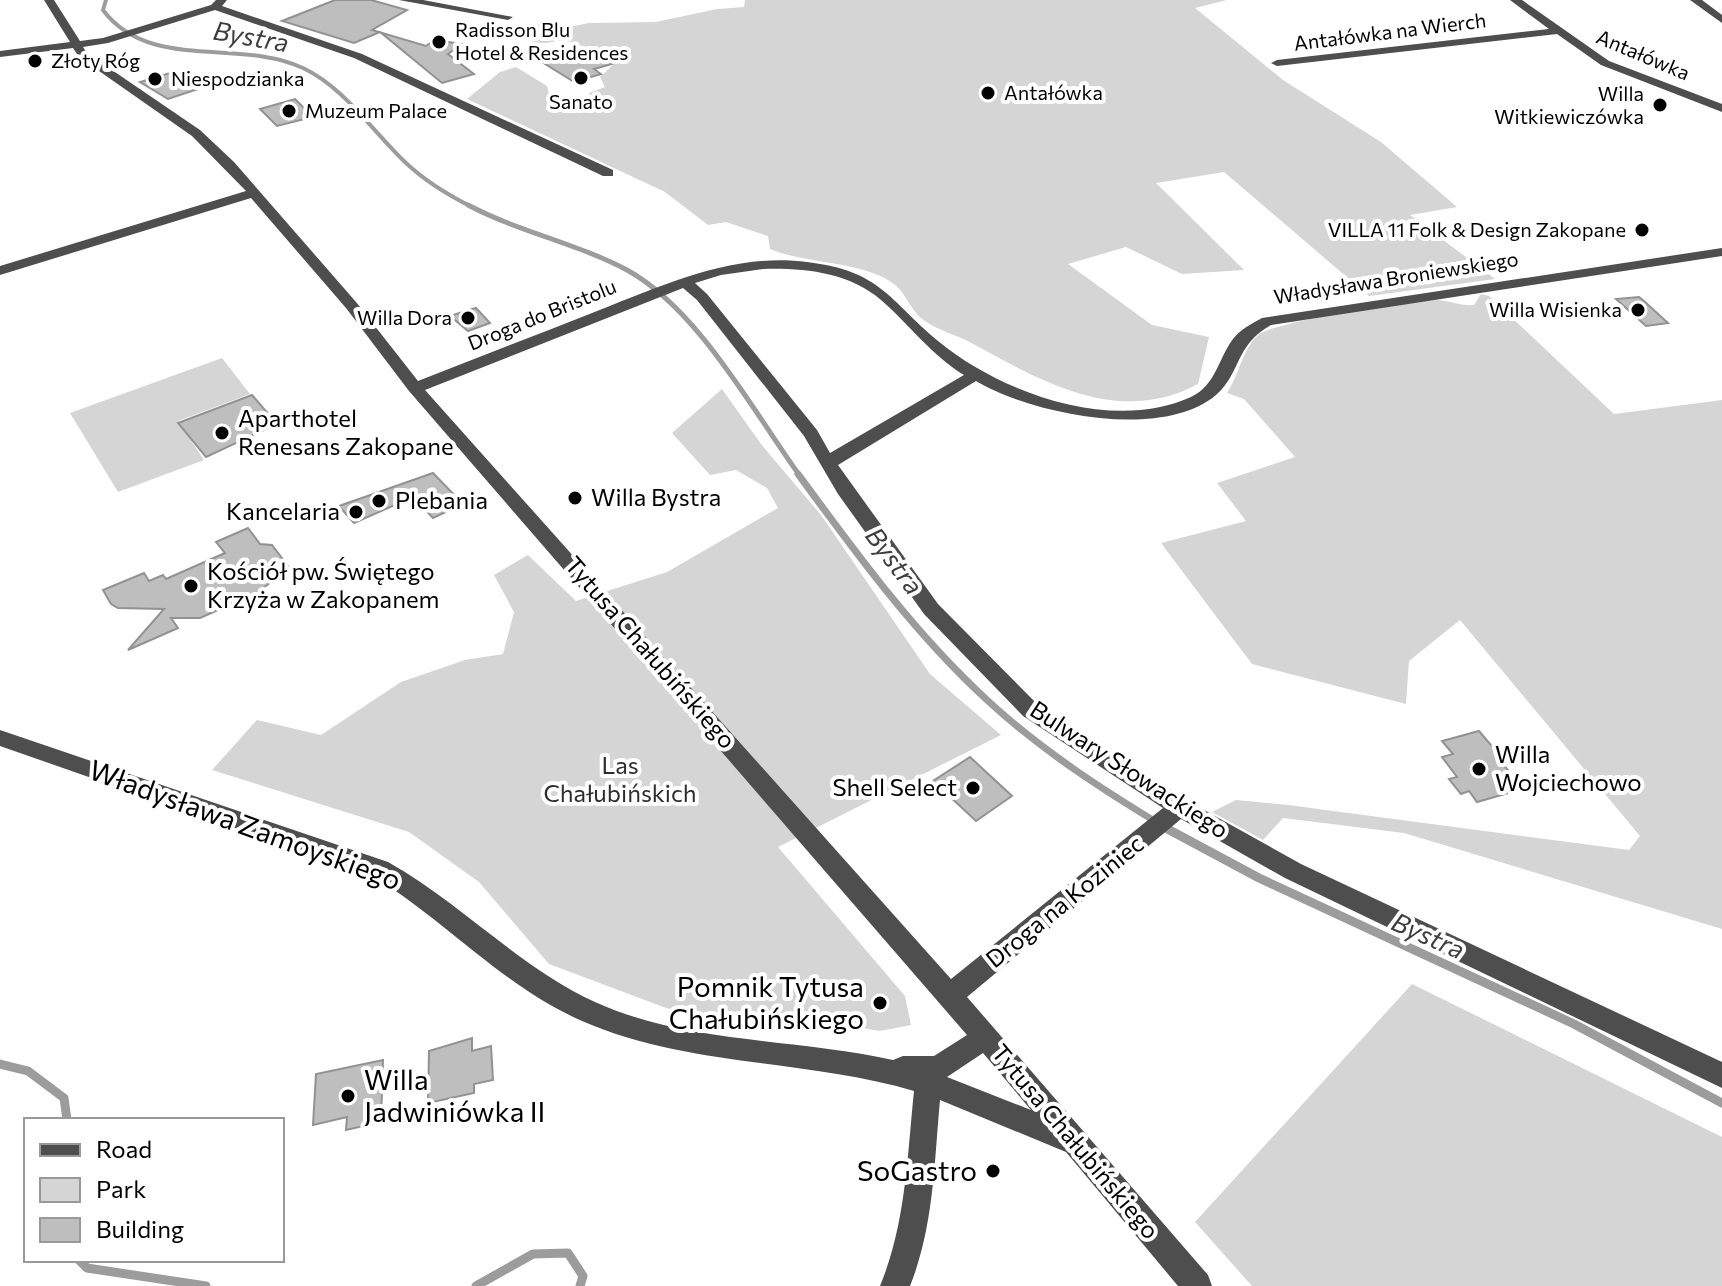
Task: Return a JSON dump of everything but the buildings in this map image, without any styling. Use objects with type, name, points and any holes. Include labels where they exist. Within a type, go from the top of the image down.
[{"type":"street","name":"Tytusa Chałubińskiego","points":[[49,0],[83,55],[196,133],[230,165],[285,226],[415,388],[986,1037],[1197,1286]]},
{"type":"street","points":[[404,0],[508,17]]},
{"type":"street","name":"Antałówka","points":[[1515,0],[1605,63],[1722,108]]},
{"type":"street","points":[[1695,0],[1722,20]]},
{"type":"street","points":[[0,54],[78,47],[145,29],[219,3],[358,56],[608,173]]},
{"type":"street","name":"Antałówka na Wierch","points":[[1277,63],[1556,31]]},
{"type":"street","points":[[0,271],[253,193]]},
{"type":"street","name":"Władysława Broniewskiego","points":[[678,284],[728,269],[765,264],[838,272],[877,290],[932,345],[977,374],[1037,401],[1066,409],[1124,413],[1170,409],[1211,393],[1224,378],[1234,346],[1242,334],[1267,321],[1722,252]]},
{"type":"street","name":"Droga do Bristolu","points":[[415,388],[678,284]]},
{"type":"street","name":"Bulwary Słowackiego","points":[[678,284],[725,325],[811,434],[828,464],[931,609],[1030,710],[1176,811],[1306,877],[1722,1075]]},
{"type":"street","points":[[828,464],[838,455],[977,374]]},
{"type":"street","name":"Władysława Zamoyskiego","points":[[0,738],[380,869],[426,896],[528,980],[602,1016],[663,1034],[879,1070],[928,1085],[1073,1142]]},
{"type":"street","name":"Droga na Koziniec","points":[[950,996],[1176,811]]},
{"type":"street","name":"Władysława Zamoyskiego","points":[[879,1070],[938,1068],[986,1037]]},
{"type":"street","points":[[895,1286],[904,1267],[920,1188],[928,1085]]},
{"type":"green space","points":[[745,0],[1227,0],[1195,8],[1283,80],[1381,142],[1457,207],[1410,215],[1495,279],[1369,296],[1224,172],[1156,183],[1244,270],[1182,274],[1126,247],[1068,264],[1152,325],[1209,337],[1198,384],[1169,396],[1140,401],[1112,400],[1056,385],[931,325],[916,313],[894,284],[881,277],[851,267],[784,254],[770,249],[768,236],[726,222],[708,225],[665,192],[467,99],[500,72],[516,67],[547,86],[549,94],[586,107],[598,107],[589,93],[605,87],[600,77],[614,64],[573,43],[528,40],[539,23],[569,27],[589,23],[656,22],[717,9],[744,7]]},
{"type":"green space","points":[[1481,294],[1489,296],[1614,414],[1722,400],[1722,929],[1404,833],[1283,818],[1263,840],[1212,812],[1236,800],[1629,850],[1640,836],[1460,620],[1409,661],[1406,704],[1252,664],[1161,543],[1246,521],[1217,483],[1295,457],[1244,399],[1227,393],[1248,348],[1258,335],[1315,318],[1402,304],[1438,300],[1474,305]]},
{"type":"green space","points":[[222,358],[250,394],[178,421],[204,460],[118,492],[70,413]]},
{"type":"green space","name":"Las Chałubińskich","points":[[722,389],[761,444],[821,515],[930,674],[1001,735],[778,847],[905,996],[911,1025],[880,1031],[807,1019],[774,1031],[666,1008],[549,964],[479,882],[409,832],[212,770],[257,720],[321,735],[401,682],[465,660],[503,654],[514,612],[494,575],[528,555],[576,601],[667,572],[778,508],[767,488],[736,470],[710,475],[672,433]]},
{"type":"green space","points":[[1412,984],[1722,1137],[1722,1286],[1252,1286],[1195,1222]]},
{"type":"waterway","name":"Bystra","points":[[106,0],[103,10],[122,29],[145,41],[170,48],[278,59],[303,68],[345,98],[413,170],[471,206]]},
{"type":"waterway","name":"Bystra","points":[[471,206],[608,261],[653,287],[701,335],[800,476]]},
{"type":"waterway","name":"Bystra","points":[[798,474],[910,620],[987,700],[1073,768],[1166,828]]},
{"type":"waterway","name":"Bystra","points":[[1162,826],[1259,878],[1574,1024],[1722,1103]]},
{"type":"waterway","points":[[0,1064],[28,1071],[64,1098],[67,1118]]},
{"type":"waterway","points":[[476,1286],[533,1254],[568,1253],[583,1276],[580,1286]]},
{"type":"waterway","points":[[81,1262],[87,1268],[206,1286]]},
{"type":"place","name":"Radisson Blu Hotel & Residences","points":[[439,42]]},
{"type":"place","name":"Złoty Róg","points":[[35,61]]},
{"type":"place","name":"Sanato","points":[[581,78]]},
{"type":"place","name":"Niespodzianka","points":[[155,79]]},
{"type":"place","name":"Antałówka","points":[[988,93]]},
{"type":"place","name":"Willa Witkiewiczówka","points":[[1660,105]]},
{"type":"place","name":"Muzeum Palace","points":[[289,111]]},
{"type":"place","name":"VILLA 11 Folk & Design Zakopane","points":[[1642,230]]},
{"type":"place","name":"Willa Wisienka","points":[[1638,310]]},
{"type":"place","name":"Willa Dora","points":[[468,318]]},
{"type":"place","name":"Aparthotel Renesans Zakopane","points":[[222,433]]},
{"type":"place","name":"Willa Bystra","points":[[575,498]]},
{"type":"place","name":"Plebania","points":[[379,501]]},
{"type":"place","name":"Kancelaria","points":[[356,512]]},
{"type":"place","name":"Kościół pw. Świętego Krzyża w Zakopanem","points":[[191,586]]},
{"type":"place","name":"Willa Wojciechowo","points":[[1479,769]]},
{"type":"place","name":"Shell Select","points":[[973,788]]},
{"type":"place","name":"Pomnik Tytusa Chałubińskiego","points":[[880,1003]]},
{"type":"place","name":"Willa Jadwiniówka II","points":[[348,1096]]},
{"type":"place","name":"SoGastro","points":[[993,1171]]}]
